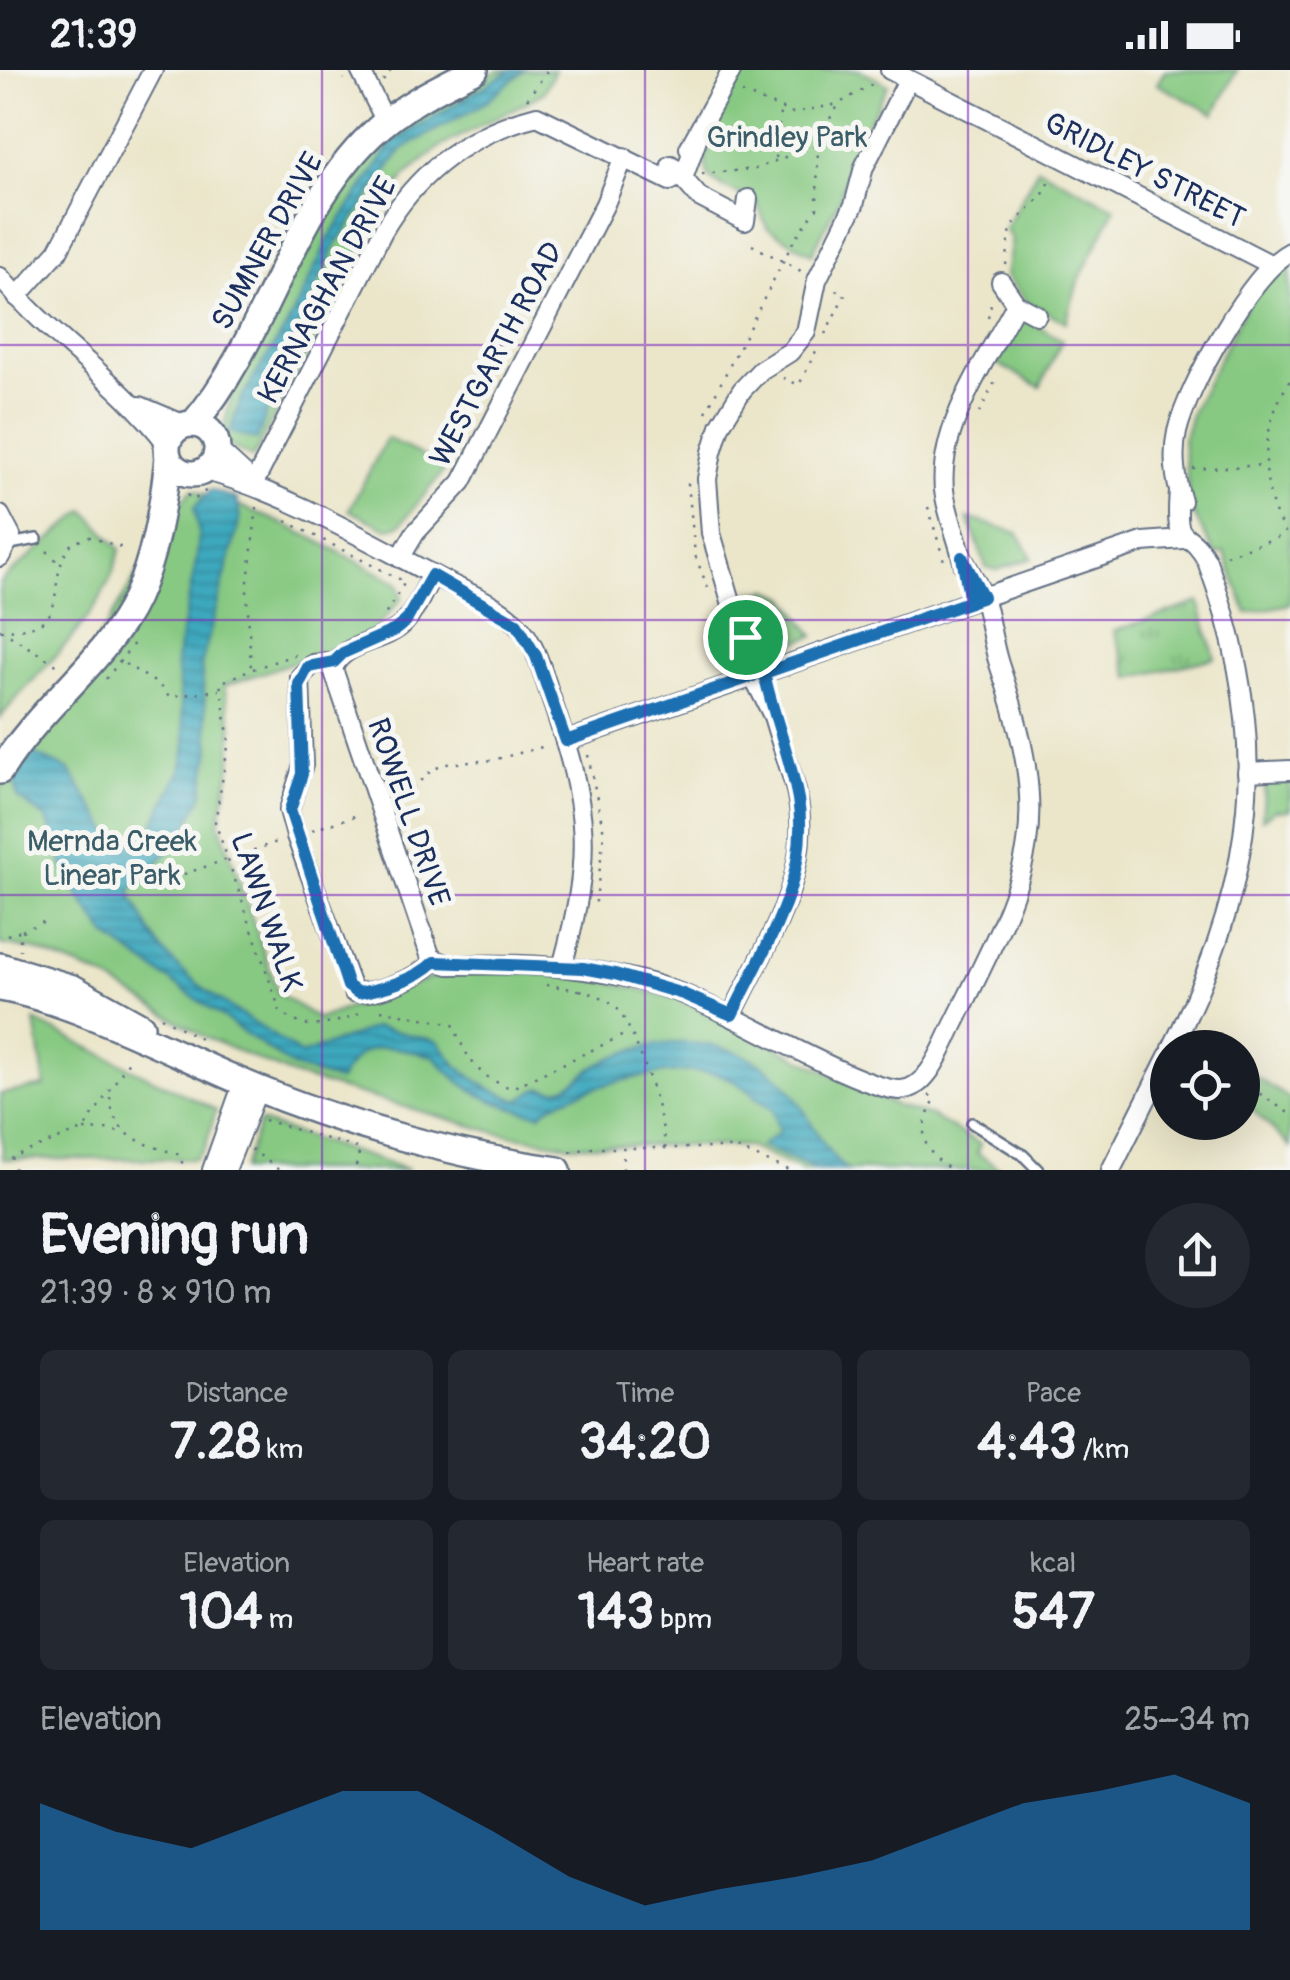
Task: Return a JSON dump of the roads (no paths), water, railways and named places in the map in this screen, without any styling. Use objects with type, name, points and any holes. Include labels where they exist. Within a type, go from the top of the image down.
[{"type":"street","points":[[16,296],[58,250],[152,70]]},
{"type":"street","name":"SUMNER DRIVE","points":[[189,424],[225,386],[336,177],[391,118],[475,70]]},
{"type":"street","name":"GRIDLEY STREET","points":[[887,70],[1270,264]]},
{"type":"street","points":[[362,73],[391,118]]},
{"type":"street","points":[[729,77],[679,171],[699,197],[745,221],[748,199]]},
{"type":"street","points":[[732,1015],[788,898],[798,868],[797,795],[710,532],[707,479],[712,452],[720,426],[742,390],[761,370],[790,352],[806,332],[817,280],[854,205],[864,167],[908,80]]},
{"type":"street","name":"KERNAGHAN DRIVE","points":[[254,483],[392,216],[436,163],[515,122],[537,116],[629,160],[679,171]]},
{"type":"street","name":"WESTGARTH ROAD","points":[[405,561],[427,522],[462,482],[629,160]]},
{"type":"street","points":[[1181,1030],[1211,966],[1234,899],[1245,829],[1247,767],[1236,649],[1207,561],[1183,532],[1175,444],[1181,417],[1248,288],[1270,264],[1290,252]]},
{"type":"street","points":[[0,277],[135,403],[183,473],[210,459]]},
{"type":"street","points":[[1001,282],[1016,304],[1037,315]]},
{"type":"street","points":[[432,575],[406,621],[334,662],[313,664],[300,677],[303,765],[290,810],[353,992],[403,979],[434,962],[562,967],[647,981],[732,1015],[865,1080],[905,1090],[919,1083],[937,1059],[1004,923],[1028,856],[1028,761],[944,491],[947,451],[961,410],[1016,304]]},
{"type":"street","name":"SUMNER DRIVE","points":[[210,459],[225,386]]},
{"type":"street","points":[[135,403],[208,429],[210,459],[158,518]]},
{"type":"street","points":[[0,770],[22,736],[126,617],[158,518],[174,432],[189,424]]},
{"type":"street","points":[[210,459],[517,624],[536,656],[580,790],[586,850],[580,900],[562,967]]},
{"type":"street","points":[[0,515],[10,528],[5,550]]},
{"type":"street","points":[[566,741],[757,668],[1183,532]]},
{"type":"street","name":"ROWELL DRIVE","points":[[334,662],[339,696],[434,962]]},
{"type":"street","points":[[1247,767],[1287,770]]},
{"type":"street","points":[[14,955],[214,1058],[250,1086],[432,1142],[559,1160]]},
{"type":"street","points":[[0,988],[47,1000],[214,1058]]},
{"type":"street","points":[[212,1170],[250,1086]]},
{"type":"street","points":[[226,1170],[250,1086]]},
{"type":"street","points":[[1111,1170],[1150,1092]]},
{"type":"lane","points":[[5,550],[37,539]]},
{"type":"lane","points":[[972,1123],[1023,1155],[1038,1170]]},
{"type":"water","points":[[511,70],[524,70],[483,104],[402,149],[337,243],[295,333],[257,440],[230,432],[241,398],[287,326],[330,236],[393,142]]},
{"type":"water","points":[[211,490],[237,499],[240,519],[201,666],[210,749],[202,796],[178,842],[131,889],[155,940],[178,967],[301,1055],[376,1027],[438,1041],[458,1067],[488,1088],[519,1101],[538,1088],[565,1087],[599,1064],[644,1047],[692,1043],[716,1046],[760,1064],[779,1078],[847,1170],[818,1170],[761,1146],[779,1132],[773,1110],[721,1075],[680,1072],[627,1080],[575,1095],[540,1114],[481,1096],[456,1079],[434,1056],[403,1050],[368,1050],[358,1056],[339,1081],[293,1067],[107,936],[69,882],[47,819],[18,798],[14,780],[32,753],[69,770],[113,837],[127,845],[150,831],[181,770],[186,747],[176,661],[197,557],[199,533],[194,508]]},
{"type":"park label","name":"Grindley Park","points":[[787,137]]},
{"type":"park label","name":"Mernda Creek Linear Park","points":[[112,858]]}]
